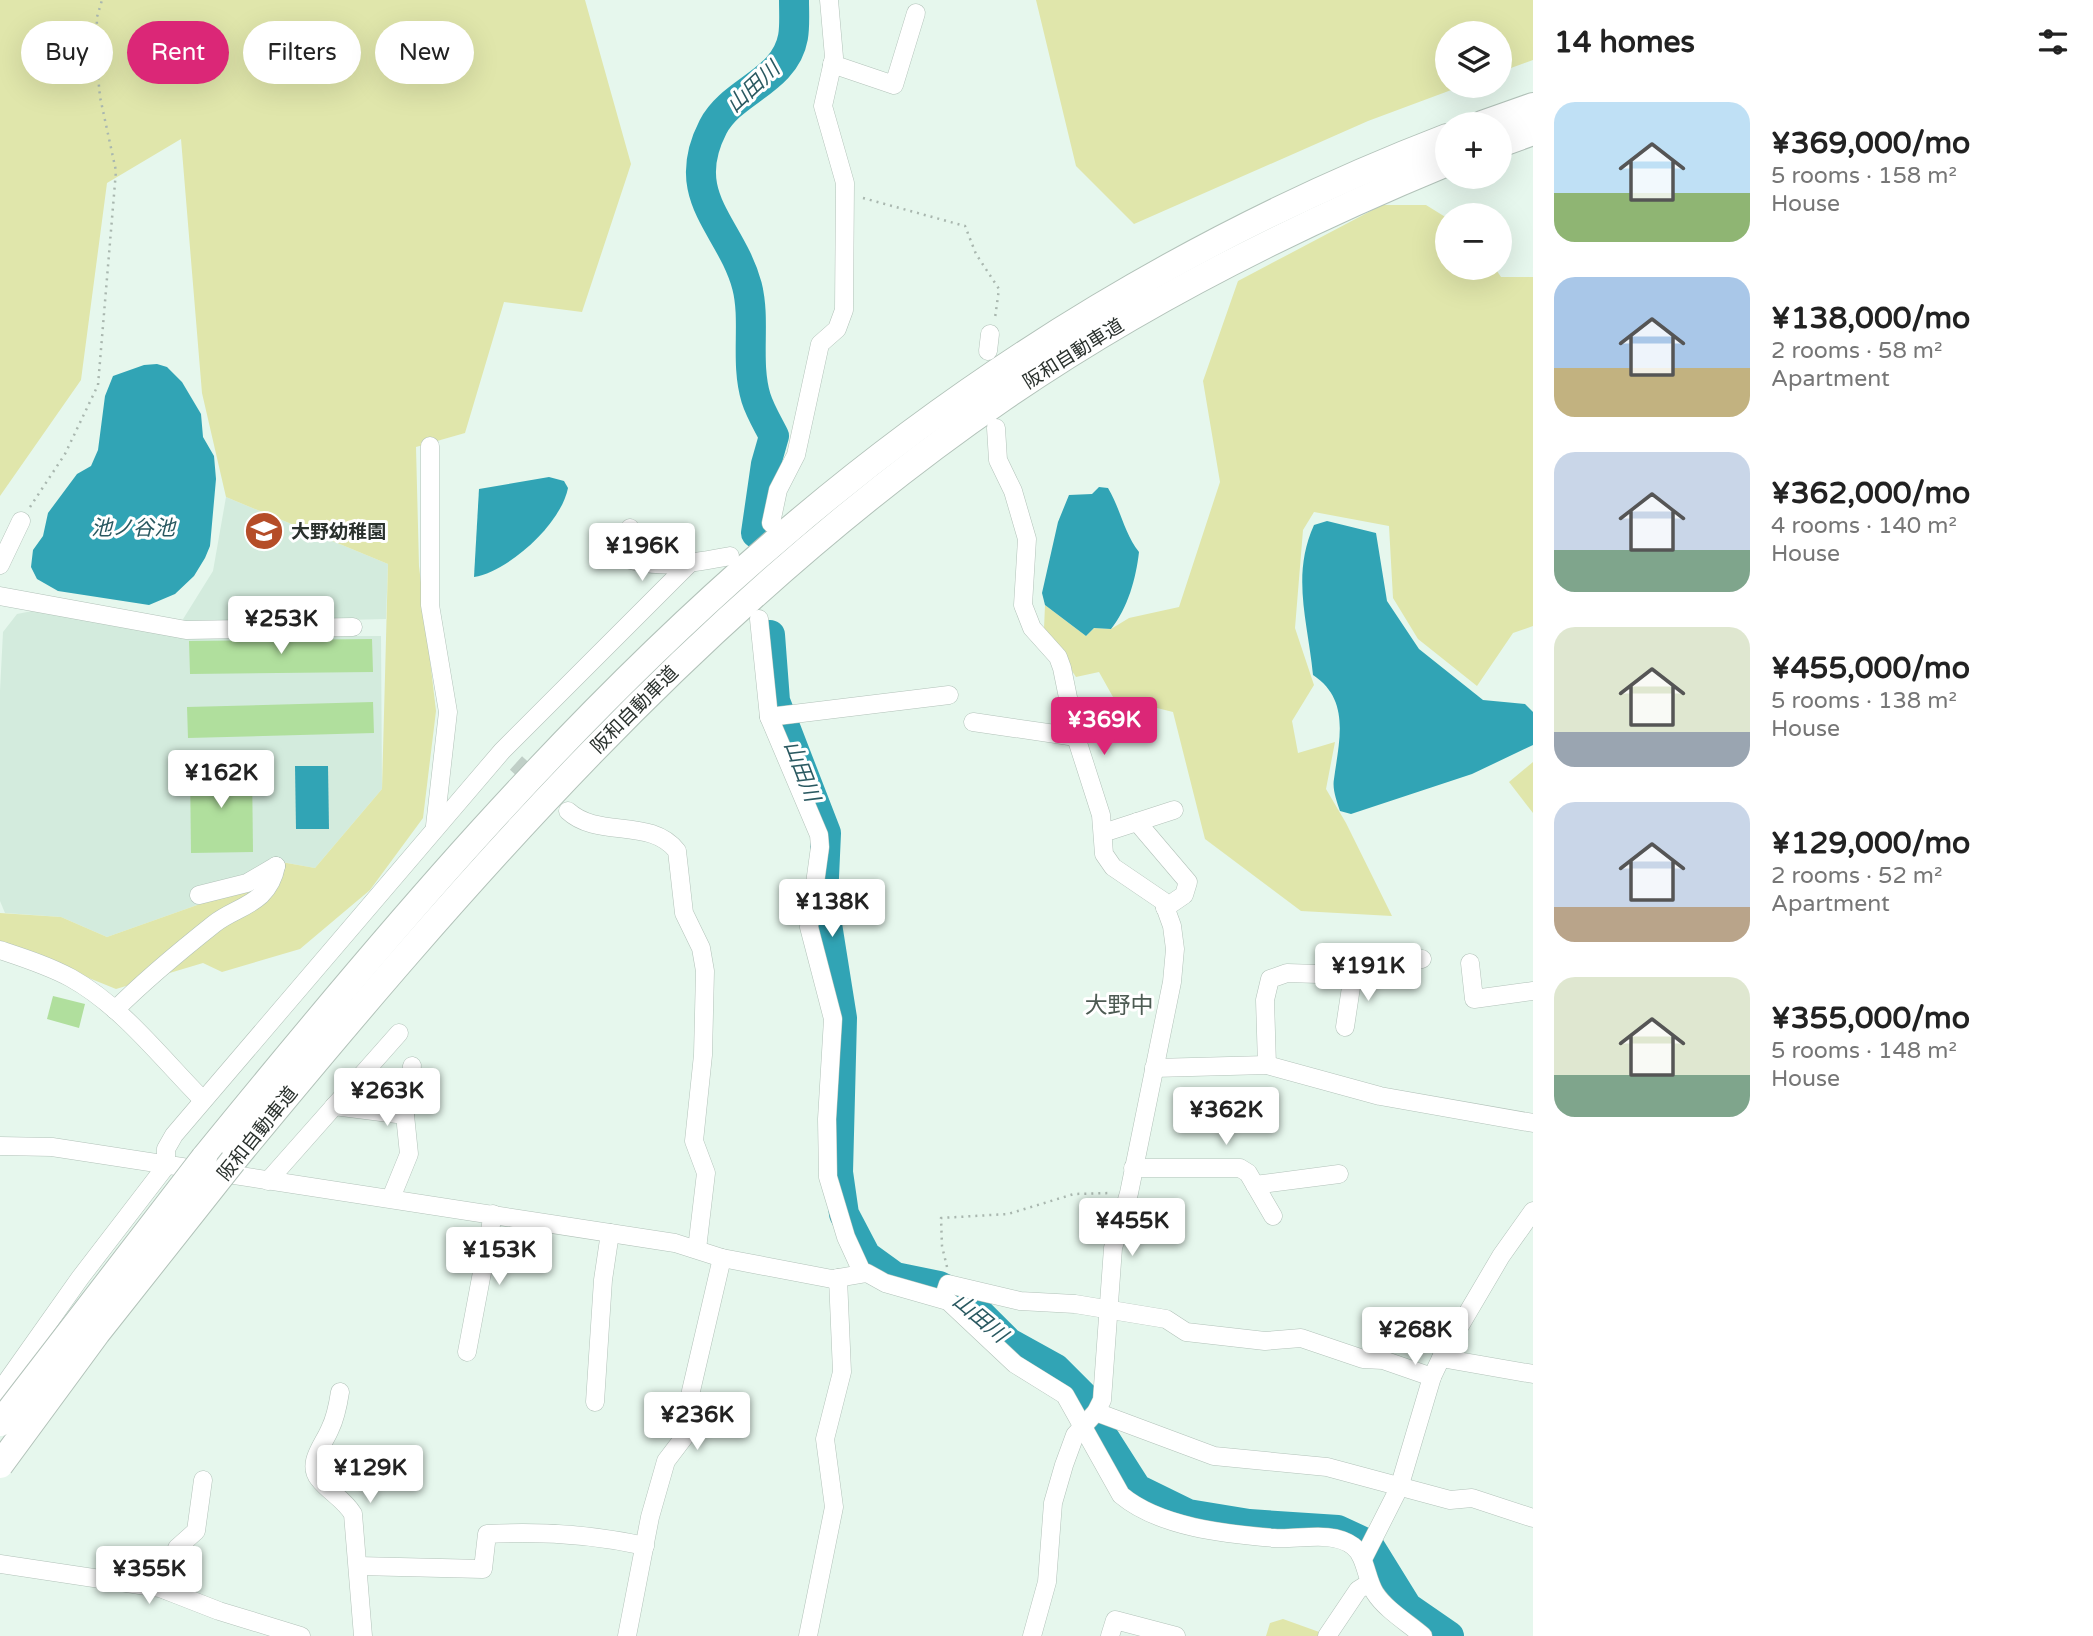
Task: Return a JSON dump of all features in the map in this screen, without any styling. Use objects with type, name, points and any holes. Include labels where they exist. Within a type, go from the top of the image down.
[{"type":"highway","points":[[1512,113],[1533,106]]},
{"type":"highway","points":[[1512,140],[1533,132]]},
{"type":"highway","name":"阪和自動車道","points":[[0,1423],[204,1157],[357,973],[570,737],[709,601],[854,477],[986,379],[1125,291],[1283,207],[1435,142]]},
{"type":"highway","name":"阪和自動車道","points":[[0,1465],[97,1333],[233,1161],[374,990],[587,755],[727,620],[829,531],[1003,398],[1139,313],[1291,232],[1435,168]]},
{"type":"street","points":[[771,523],[779,489],[796,454],[820,344],[842,320],[847,217],[845,193],[836,141],[823,106],[832,64],[829,0]]},
{"type":"street","points":[[832,64],[894,85],[916,13]]},
{"type":"street","points":[[996,428],[998,460],[1013,491],[1027,539],[1023,605],[1032,628],[1058,657],[1062,668],[1076,737],[1094,785],[1104,854],[1112,867],[1154,894],[1165,908],[1172,926],[1175,949],[1129,1193],[1113,1248],[1102,1400],[1096,1412],[1075,1435],[1053,1503],[1047,1582],[1032,1636]]},
{"type":"street","points":[[430,446],[430,605],[448,712],[435,826]]},
{"type":"street","points":[[0,565],[21,521]]},
{"type":"street","points":[[630,528],[619,556],[647,565],[691,563],[730,556]]},
{"type":"street","points":[[0,1391],[80,1278],[166,1166],[169,1142],[203,1100],[502,751],[691,563]]},
{"type":"street","points":[[0,596],[186,631],[353,626]]},
{"type":"street","points":[[759,620],[769,717],[820,847],[809,927],[833,1019],[827,1119],[828,1177],[846,1237],[862,1272]]},
{"type":"street","points":[[769,717],[949,695]]},
{"type":"street","points":[[972,722],[1076,737]]},
{"type":"street","points":[[502,751],[516,763]]},
{"type":"street","points":[[1103,834],[1174,810]]},
{"type":"street","points":[[568,811],[583,822],[659,835],[677,851],[684,913],[701,948],[706,980],[703,1055],[694,1141],[706,1173],[697,1249]]},
{"type":"street","points":[[1137,822],[1188,882],[1184,895],[1165,908]]},
{"type":"street","points":[[115,1010],[148,976],[217,922],[246,907],[264,892],[275,875],[276,866],[238,886],[199,895]]},
{"type":"street","points":[[0,950],[61,973],[115,1010],[203,1100]]},
{"type":"street","points":[[1267,1065],[1265,1000],[1270,979],[1287,973],[1353,974],[1422,960]]},
{"type":"street","points":[[1470,963],[1474,999],[1533,991]]},
{"type":"street","points":[[1345,1027],[1353,974]]},
{"type":"street","points":[[268,1181],[399,1033]]},
{"type":"street","points":[[1154,1068],[1267,1065],[1380,1096],[1533,1123]]},
{"type":"street","points":[[391,1198],[408,1154],[405,1115],[412,1066]]},
{"type":"street","points":[[334,1106],[405,1115]]},
{"type":"street","points":[[0,1146],[52,1147],[493,1214],[697,1249],[722,1258],[838,1278],[862,1272],[885,1283],[1020,1301],[1109,1308],[1166,1319],[1186,1332],[1265,1341],[1301,1338],[1363,1359],[1383,1360],[1432,1377]]},
{"type":"street","points":[[1133,1168],[1230,1166],[1248,1173],[1273,1216]]},
{"type":"street","points":[[1255,1185],[1339,1174]]},
{"type":"street","points":[[1363,1559],[1399,1488],[1432,1377],[1441,1358],[1501,1256],[1533,1211]]},
{"type":"street","points":[[467,1352],[493,1214]]},
{"type":"street","points":[[596,1402],[602,1293],[610,1233]]},
{"type":"street","points":[[627,1636],[666,1461],[685,1436],[691,1391],[722,1258]]},
{"type":"street","points":[[808,1636],[834,1507],[825,1439],[842,1372],[838,1278]]},
{"type":"street","points":[[946,1291],[1015,1364],[1065,1395],[1121,1495],[1136,1507],[1200,1527],[1273,1538],[1334,1538],[1353,1546],[1363,1559],[1369,1583],[1377,1597],[1423,1636]]},
{"type":"street","points":[[1441,1358],[1533,1374]]},
{"type":"street","points":[[340,1392],[337,1411],[316,1454],[314,1469],[318,1478],[353,1514],[363,1636]]},
{"type":"street","points":[[1096,1412],[1214,1456],[1327,1467],[1450,1500],[1472,1498],[1533,1518]]},
{"type":"street","points":[[166,1590],[177,1548],[196,1531],[203,1480]]},
{"type":"street","points":[[358,1566],[483,1569],[487,1534],[499,1533],[548,1531],[582,1534],[645,1546]]},
{"type":"street","points":[[0,1564],[166,1590],[219,1611],[301,1636]]},
{"type":"street","points":[[1326,1636],[1358,1590],[1369,1583]]},
{"type":"street","points":[[1110,1636],[1115,1620],[1176,1636]]},
{"type":"path","points":[[21,521],[65,454],[98,385],[116,171],[100,97],[96,54],[97,17],[102,0]]},
{"type":"path","points":[[845,193],[965,226],[976,254],[999,289],[989,343]]},
{"type":"path","points":[[946,1291],[941,1218],[1009,1214],[1074,1194],[1129,1193]]},
{"type":"shaded area","name":"大野幼稚園","points":[[226,497],[388,564],[386,619],[180,624],[213,571]]},
{"type":"shaded area","points":[[32,611],[176,636],[381,636],[382,789],[315,868],[270,860],[217,898],[107,937],[61,917],[5,913],[0,901],[0,691],[3,632],[17,614]]},
{"type":"green space","points":[[0,0],[585,0],[631,164],[582,312],[504,302],[465,433],[416,447],[419,566],[436,711],[423,818],[370,890],[300,949],[222,972],[203,963],[116,989],[0,942],[0,913],[61,917],[107,937],[217,898],[270,860],[315,868],[382,789],[388,564],[226,497],[202,393],[181,139],[107,183],[81,380],[0,496]]},
{"type":"green space","points":[[1036,0],[1533,0],[1533,60],[1512,68],[1512,21],[1435,21],[1435,96],[1368,121],[1134,224],[1076,166]]},
{"type":"green space","points":[[1382,205],[1426,205],[1435,211],[1435,280],[1512,280],[1512,277],[1533,277],[1533,626],[1513,633],[1477,686],[1418,639],[1393,598],[1389,526],[1314,512],[1303,530],[1295,628],[1314,685],[1292,721],[1298,753],[1335,742],[1326,789],[1392,916],[1301,911],[1205,839],[1173,712],[1113,697],[1099,672],[1076,677],[1044,629],[1045,605],[1086,636],[1094,628],[1111,629],[1129,618],[1179,607],[1220,482],[1203,381],[1238,281]]},
{"type":"green space","points":[[1533,762],[1533,813],[1509,782]]},
{"type":"green space","points":[[1283,1619],[1322,1633],[1320,1636],[1266,1636],[1270,1623]]},
{"type":"water","name":"池ノ谷池","points":[[157,364],[167,367],[182,382],[201,414],[203,437],[214,456],[216,479],[210,546],[205,558],[194,576],[175,594],[149,605],[58,591],[37,579],[31,567],[33,550],[43,536],[48,513],[77,474],[91,466],[98,450],[105,396],[113,376],[144,365]]},
{"type":"water","points":[[549,477],[564,481],[568,488],[555,516],[517,556],[488,573],[474,577],[479,489]]},
{"type":"water","points":[[1099,487],[1108,488],[1139,552],[1130,592],[1117,621],[1111,629],[1094,628],[1086,636],[1045,605],[1042,593],[1058,522],[1069,495],[1092,494]]},
{"type":"water","points":[[1327,521],[1376,533],[1387,601],[1419,649],[1483,700],[1525,704],[1533,712],[1533,745],[1472,774],[1351,814],[1340,811],[1334,783],[1340,736],[1338,709],[1325,685],[1313,675],[1302,581],[1303,562],[1314,525]]},
{"type":"water","points":[[295,766],[328,766],[329,829],[296,829]]},
{"type":"building","points":[[372,639],[373,672],[190,674],[189,641]]},
{"type":"building","points":[[373,702],[374,733],[188,738],[187,707]]},
{"type":"building","points":[[190,767],[252,767],[253,852],[191,853]]},
{"type":"building","points":[[53,996],[85,1004],[79,1028],[47,1019]]},
{"type":"waterway","name":"山田川","points":[[756,533],[766,464],[774,436],[760,408],[753,384],[751,313],[747,286],[710,210],[701,173],[703,151],[722,114],[780,65],[788,52],[794,33],[794,0]]},
{"type":"waterway","name":"山田川","points":[[770,635],[775,701],[826,833],[823,899],[842,1018],[838,1172],[844,1214],[866,1256],[895,1277],[939,1286],[965,1299],[1009,1343],[1056,1369],[1086,1399],[1100,1431],[1137,1489],[1188,1514],[1249,1524],[1338,1530],[1368,1544],[1407,1607],[1449,1636]]},
{"type":"tunnel","points":[[516,763],[540,785]]},
{"type":"place","name":"大野幼稚園","points":[[264,531]]},
{"type":"district","name":"大野中","points":[[1119,1005]]}]
